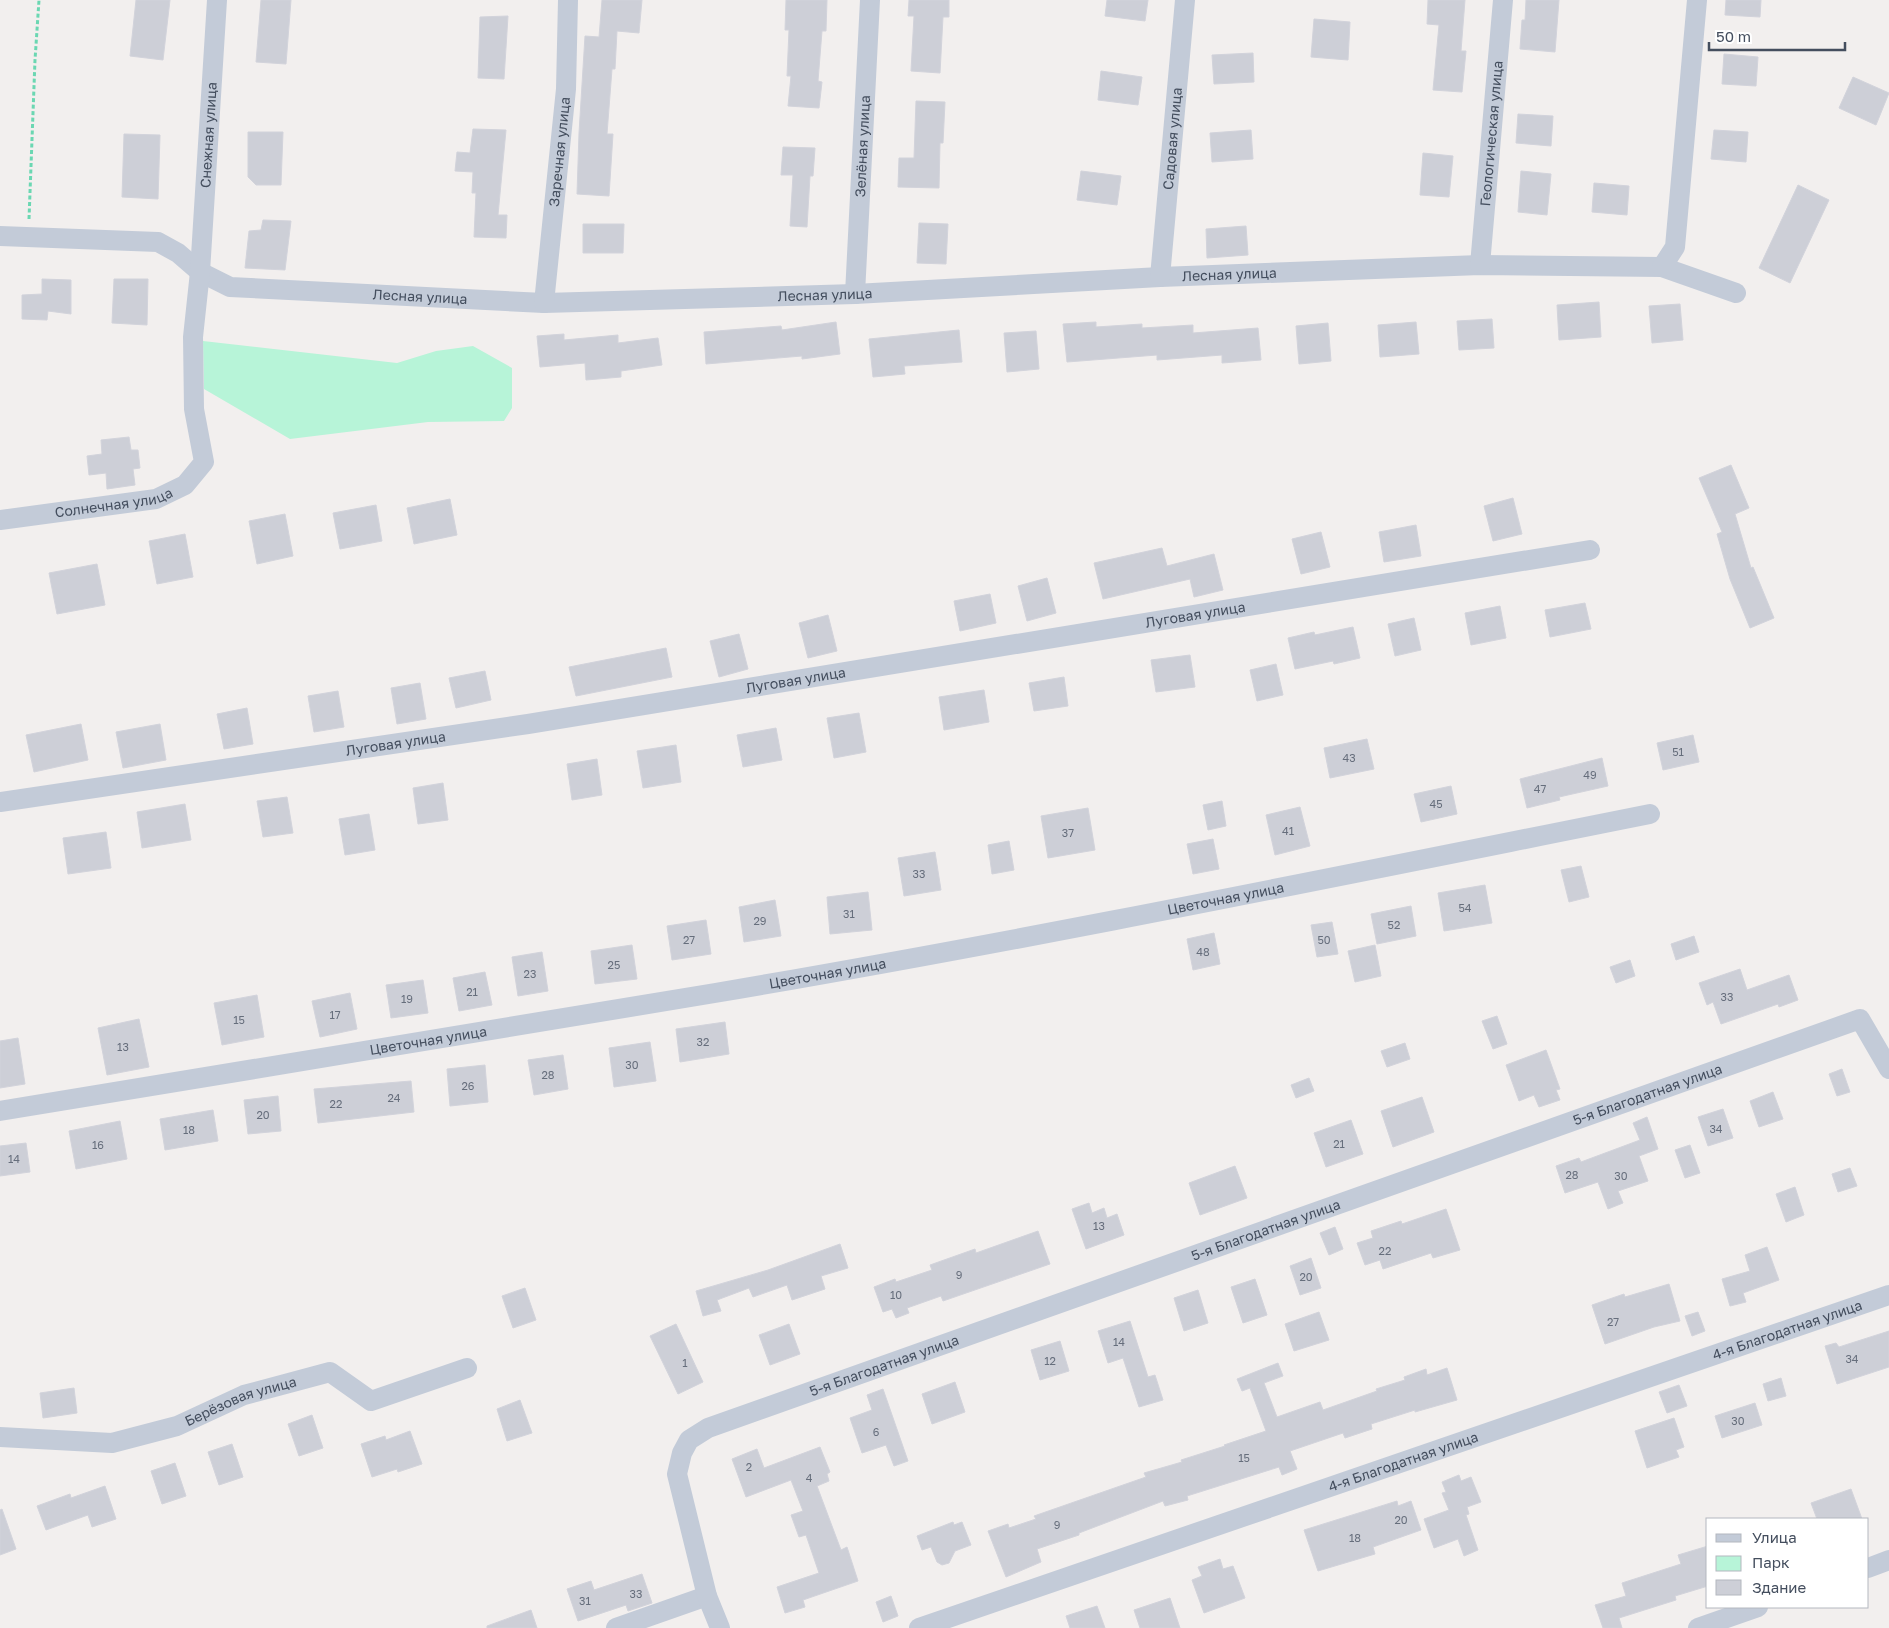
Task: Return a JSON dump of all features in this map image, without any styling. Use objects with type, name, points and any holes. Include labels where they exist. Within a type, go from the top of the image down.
[{"type":"street","name":"Снежная улица","points":[[200,272],[217,0]]},
{"type":"street","name":"Заречная улица","points":[[544,302],[566,90],[568,0]]},
{"type":"street","name":"Зелёная улица","points":[[855,294],[870,0]]},
{"type":"street","name":"Садовая улица","points":[[1160,277],[1185,0]]},
{"type":"street","name":"Геологическая улица","points":[[1480,265],[1503,0]]},
{"type":"street","points":[[1662,267],[1675,247],[1697,0]]},
{"type":"street","name":"Лесная улица","points":[[0,236],[158,242],[178,253],[200,272],[230,287],[544,302],[855,294],[1160,277],[1480,265],[1662,267],[1736,293]]},
{"type":"street","name":"Солнечная улица","points":[[0,520],[156,499],[185,485],[204,462],[194,409],[194,337],[200,272]]},
{"type":"street","name":"Луговая улица","points":[[0,802],[528,724],[1590,550]]},
{"type":"street","name":"Цветочная улица","points":[[0,1111],[232,1071],[716,993],[1078,928],[1650,814]]},
{"type":"street","name":"5-я Благодатная улица","points":[[707,1596],[677,1474],[682,1452],[689,1440],[708,1428],[1860,1019],[1889,1069]]},
{"type":"street","name":"4-я Благодатная улица","points":[[919,1628],[1889,1295]]},
{"type":"street","name":"Берёзовая улица","points":[[0,1437],[112,1443],[177,1426],[244,1395],[330,1372],[371,1402],[467,1368]]},
{"type":"street","points":[[1869,1568],[1889,1560]]},
{"type":"street","points":[[616,1628],[707,1596],[720,1628]]},
{"type":"street","points":[[1698,1628],[1755,1608]]},
{"type":"path","points":[[28,237],[39,0]]},
{"type":"green space","points":[[203,341],[397,363],[436,351],[473,346],[512,368],[512,408],[504,421],[428,422],[290,439],[204,389]]},
{"type":"building","points":[[136,0],[170,0],[163,60],[130,56]]},
{"type":"building","points":[[261,0],[291,0],[286,64],[256,62]]},
{"type":"building","points":[[602,0],[642,0],[639,33],[617,31],[615,69],[612,69],[607,134],[613,134],[609,196],[577,194],[585,36],[599,37]]},
{"type":"building","points":[[786,0],[827,0],[826,31],[822,31],[818,81],[822,82],[819,108],[788,106],[791,76],[787,76],[789,30],[785,30]]},
{"type":"building","points":[[909,0],[949,0],[949,17],[943,17],[940,73],[911,71],[914,16],[908,16]]},
{"type":"building","points":[[1107,0],[1148,0],[1145,21],[1105,16]]},
{"type":"building","points":[[1428,0],[1465,0],[1461,51],[1466,51],[1462,92],[1433,90],[1439,25],[1427,24]]},
{"type":"building","points":[[1526,0],[1559,0],[1555,52],[1520,49],[1522,20],[1525,20]]},
{"type":"building","points":[[1726,0],[1761,0],[1760,17],[1725,15]]},
{"type":"building","points":[[508,16],[504,79],[478,78],[480,17]]},
{"type":"building","points":[[1314,19],[1350,22],[1348,60],[1311,57]]},
{"type":"building","points":[[1253,53],[1254,82],[1214,84],[1212,55]]},
{"type":"building","points":[[1724,54],[1758,57],[1756,86],[1722,84]]},
{"type":"building","points":[[1101,71],[1142,77],[1138,105],[1098,100]]},
{"type":"building","points":[[1853,77],[1889,93],[1876,125],[1839,108]]},
{"type":"building","points":[[916,101],[945,102],[943,143],[940,143],[939,188],[898,187],[899,158],[914,158]]},
{"type":"building","points":[[1518,114],[1553,116],[1551,146],[1516,143]]},
{"type":"building","points":[[473,129],[506,130],[498,215],[507,215],[506,238],[474,237],[476,193],[472,193],[473,172],[455,171],[457,152],[470,153]]},
{"type":"building","points":[[1251,130],[1253,159],[1212,162],[1210,133]]},
{"type":"building","points":[[1714,130],[1748,132],[1746,162],[1711,159]]},
{"type":"building","points":[[248,132],[283,132],[281,185],[256,185],[248,177]]},
{"type":"building","points":[[124,134],[160,135],[158,199],[122,197]]},
{"type":"building","points":[[783,147],[815,148],[813,176],[810,176],[807,227],[790,226],[793,175],[781,175]]},
{"type":"building","points":[[1423,153],[1453,156],[1449,197],[1420,195]]},
{"type":"building","points":[[1081,171],[1121,176],[1117,205],[1077,200]]},
{"type":"building","points":[[1521,171],[1551,174],[1547,215],[1518,212]]},
{"type":"building","points":[[1594,183],[1629,186],[1627,215],[1592,212]]},
{"type":"building","points":[[1798,185],[1829,200],[1790,283],[1759,268]]},
{"type":"building","points":[[263,220],[291,221],[285,270],[245,268],[249,231],[261,230]]},
{"type":"building","points":[[919,223],[948,224],[946,264],[917,263]]},
{"type":"building","points":[[583,224],[624,224],[623,253],[583,253]]},
{"type":"building","points":[[1246,226],[1248,255],[1207,258],[1206,229]]},
{"type":"building","points":[[42,279],[71,280],[71,314],[48,311],[47,320],[22,319],[22,295],[42,294]]},
{"type":"building","points":[[114,279],[148,279],[147,325],[112,323]]},
{"type":"building","points":[[1599,302],[1601,337],[1559,340],[1557,305]]},
{"type":"building","points":[[1680,304],[1683,340],[1652,343],[1649,306]]},
{"type":"building","points":[[1492,319],[1494,348],[1459,350],[1457,321]]},
{"type":"building","points":[[836,322],[840,354],[802,359],[802,356],[706,364],[704,332],[781,326],[782,330]]},
{"type":"building","points":[[1096,322],[1096,327],[1142,324],[1142,328],[1193,325],[1193,333],[1258,328],[1261,360],[1222,363],[1222,355],[1157,360],[1157,355],[1067,362],[1063,324]]},
{"type":"building","points":[[1416,322],[1419,354],[1380,357],[1378,325]]},
{"type":"building","points":[[1328,323],[1331,361],[1299,364],[1296,326]]},
{"type":"building","points":[[959,330],[962,362],[904,366],[905,374],[873,377],[869,339]]},
{"type":"building","points":[[1036,331],[1039,369],[1007,372],[1004,333]]},
{"type":"building","points":[[564,334],[564,340],[618,335],[618,343],[658,338],[662,365],[621,371],[621,377],[586,380],[585,363],[540,367],[537,336]]},
{"type":"building","points":[[129,437],[131,450],[138,450],[140,468],[133,469],[135,485],[107,489],[106,473],[89,475],[87,456],[102,454],[101,440]]},
{"type":"building","points":[[1731,465],[1749,508],[1735,514],[1751,568],[1753,567],[1774,618],[1750,628],[1730,579],[1717,534],[1722,532],[1699,478]]},
{"type":"building","points":[[1513,498],[1522,534],[1493,541],[1484,506]]},
{"type":"building","points":[[450,499],[457,535],[414,544],[407,508]]},
{"type":"building","points":[[376,505],[382,541],[340,549],[333,513]]},
{"type":"building","points":[[285,514],[293,556],[257,564],[249,521]]},
{"type":"building","points":[[1416,525],[1421,556],[1384,562],[1379,532]]},
{"type":"building","points":[[1321,532],[1330,567],[1301,574],[1292,539]]},
{"type":"building","points":[[185,534],[193,577],[157,584],[149,541]]},
{"type":"building","points":[[1162,548],[1167,566],[1214,554],[1223,590],[1194,597],[1190,579],[1103,599],[1094,563]]},
{"type":"building","points":[[97,564],[105,605],[57,614],[49,573]]},
{"type":"building","points":[[1047,578],[1056,613],[1027,621],[1018,586]]},
{"type":"building","points":[[990,594],[996,623],[960,631],[954,601]]},
{"type":"building","points":[[1585,603],[1591,629],[1550,637],[1545,610]]},
{"type":"building","points":[[1500,606],[1506,638],[1471,645],[1465,613]]},
{"type":"building","points":[[828,615],[837,651],[808,658],[799,623]]},
{"type":"building","points":[[1414,618],[1421,650],[1395,656],[1388,624]]},
{"type":"building","points":[[1353,627],[1360,658],[1334,664],[1333,661],[1295,669],[1288,638],[1314,632],[1315,635]]},
{"type":"building","points":[[739,634],[748,669],[719,677],[710,641]]},
{"type":"building","points":[[666,648],[672,677],[576,696],[569,667]]},
{"type":"building","points":[[1190,655],[1195,687],[1156,692],[1151,660]]},
{"type":"building","points":[[1276,664],[1283,695],[1257,701],[1250,670]]},
{"type":"building","points":[[485,671],[491,700],[456,708],[449,678]]},
{"type":"building","points":[[1064,677],[1068,706],[1034,711],[1029,683]]},
{"type":"building","points":[[420,683],[426,719],[397,724],[391,688]]},
{"type":"building","points":[[984,690],[989,722],[944,730],[939,697]]},
{"type":"building","points":[[338,691],[344,727],[314,732],[308,696]]},
{"type":"building","points":[[247,708],[253,744],[224,749],[217,714]]},
{"type":"building","points":[[859,713],[866,752],[834,758],[827,718]]},
{"type":"building","points":[[81,724],[88,760],[34,772],[26,735]]},
{"type":"building","points":[[160,724],[166,760],[123,768],[116,732]]},
{"type":"building","points":[[776,728],[782,760],[743,767],[737,735]]},
{"type":"building","points":[[1693,735],[1699,762],[1663,770],[1657,743]]},
{"type":"building","points":[[1367,739],[1374,769],[1330,778],[1324,748]]},
{"type":"building","points":[[676,745],[681,782],[643,788],[637,751]]},
{"type":"building","points":[[1602,758],[1608,786],[1559,797],[1560,800],[1527,808],[1520,779]]},
{"type":"building","points":[[597,759],[602,795],[572,800],[567,764]]},
{"type":"building","points":[[443,783],[448,820],[418,824],[413,788]]},
{"type":"building","points":[[1451,786],[1457,814],[1421,822],[1414,794]]},
{"type":"building","points":[[287,797],[293,833],[263,837],[257,801]]},
{"type":"building","points":[[1222,801],[1226,826],[1208,830],[1203,805]]},
{"type":"building","points":[[185,804],[191,840],[142,848],[137,812]]},
{"type":"building","points":[[1300,807],[1310,846],[1275,855],[1266,815]]},
{"type":"building","points":[[1088,808],[1095,850],[1048,858],[1041,816]]},
{"type":"building","points":[[369,814],[375,850],[345,855],[339,819]]},
{"type":"building","points":[[106,832],[111,868],[68,874],[63,838]]},
{"type":"building","points":[[1213,839],[1219,869],[1193,874],[1187,844]]},
{"type":"building","points":[[1009,841],[1014,870],[992,874],[988,845]]},
{"type":"building","points":[[935,852],[941,890],[904,896],[898,858]]},
{"type":"building","points":[[1581,866],[1589,897],[1569,902],[1561,870]]},
{"type":"building","points":[[1485,885],[1492,923],[1444,931],[1438,893]]},
{"type":"building","points":[[868,892],[872,930],[830,934],[827,897]]},
{"type":"building","points":[[775,900],[781,936],[744,942],[739,907]]},
{"type":"building","points":[[1411,906],[1416,936],[1377,944],[1371,914]]},
{"type":"building","points":[[706,920],[711,954],[672,960],[667,926]]},
{"type":"building","points":[[1332,922],[1338,954],[1317,957],[1311,925]]},
{"type":"building","points":[[1214,933],[1220,964],[1193,970],[1187,939]]},
{"type":"building","points":[[1694,936],[1699,952],[1676,960],[1671,944]]},
{"type":"building","points":[[632,945],[637,979],[595,984],[591,951]]},
{"type":"building","points":[[1375,945],[1381,976],[1355,982],[1348,951]]},
{"type":"building","points":[[542,952],[548,991],[518,996],[512,957]]},
{"type":"building","points":[[1630,960],[1635,976],[1616,983],[1610,967]]},
{"type":"building","points":[[1740,969],[1747,990],[1789,975],[1798,1000],[1779,1007],[1778,1004],[1721,1024],[1713,1002],[1707,1005],[1699,983]]},
{"type":"building","points":[[485,972],[492,1005],[459,1011],[453,978]]},
{"type":"building","points":[[423,980],[428,1013],[391,1018],[386,985]]},
{"type":"building","points":[[350,993],[357,1029],[320,1037],[312,1001]]},
{"type":"building","points":[[257,995],[264,1037],[222,1045],[214,1003]]},
{"type":"building","points":[[1497,1016],[1507,1044],[1493,1049],[1482,1021]]},
{"type":"building","points":[[139,1019],[149,1067],[107,1075],[98,1028]]},
{"type":"building","points":[[725,1022],[729,1054],[680,1062],[676,1029]]},
{"type":"building","points":[[18,1038],[25,1084],[0,1088],[0,1041]]},
{"type":"building","points":[[650,1042],[656,1081],[614,1087],[609,1048]]},
{"type":"building","points":[[1405,1043],[1410,1059],[1387,1067],[1381,1051]]},
{"type":"building","points":[[1546,1050],[1560,1089],[1556,1090],[1560,1100],[1539,1107],[1534,1095],[1519,1101],[1506,1065]]},
{"type":"building","points":[[563,1055],[568,1089],[534,1095],[528,1060]]},
{"type":"building","points":[[485,1065],[488,1102],[450,1106],[447,1069]]},
{"type":"building","points":[[1842,1069],[1850,1092],[1837,1096],[1829,1074]]},
{"type":"building","points":[[1309,1078],[1314,1091],[1296,1098],[1291,1085]]},
{"type":"building","points":[[411,1081],[414,1112],[318,1123],[314,1089]]},
{"type":"building","points":[[1773,1092],[1783,1119],[1759,1127],[1750,1101]]},
{"type":"building","points":[[278,1096],[281,1131],[248,1134],[244,1100]]},
{"type":"building","points":[[1422,1097],[1434,1132],[1393,1147],[1381,1111]]},
{"type":"building","points":[[1723,1109],[1733,1138],[1708,1146],[1698,1117]]},
{"type":"building","points":[[213,1110],[218,1141],[165,1150],[160,1119]]},
{"type":"building","points":[[1647,1117],[1658,1149],[1639,1156],[1648,1181],[1618,1191],[1623,1203],[1608,1209],[1598,1182],[1565,1193],[1556,1166],[1579,1158],[1581,1162],[1640,1140],[1633,1123]]},
{"type":"building","points":[[1351,1120],[1363,1154],[1326,1167],[1314,1133]]},
{"type":"building","points":[[120,1121],[127,1159],[76,1169],[69,1131]]},
{"type":"building","points":[[26,1143],[30,1172],[0,1176],[0,1146]]},
{"type":"building","points":[[1690,1145],[1700,1173],[1685,1178],[1675,1150]]},
{"type":"building","points":[[1235,1166],[1247,1198],[1200,1215],[1189,1183]]},
{"type":"building","points":[[1850,1168],[1857,1186],[1838,1192],[1832,1174]]},
{"type":"building","points":[[1795,1187],[1804,1215],[1786,1222],[1776,1194]]},
{"type":"building","points":[[1089,1203],[1092,1213],[1104,1208],[1107,1218],[1117,1214],[1124,1235],[1086,1249],[1072,1209]]},
{"type":"building","points":[[1446,1209],[1460,1250],[1433,1258],[1431,1253],[1383,1269],[1380,1260],[1365,1265],[1357,1243],[1373,1238],[1371,1231],[1401,1221],[1402,1224]]},
{"type":"building","points":[[1335,1227],[1343,1249],[1329,1255],[1320,1233]]},
{"type":"building","points":[[1038,1231],[1050,1264],[943,1301],[941,1296],[907,1308],[909,1313],[896,1318],[892,1309],[883,1312],[874,1287],[895,1279],[896,1282],[932,1270],[930,1265],[975,1249],[976,1253]]},
{"type":"building","points":[[840,1244],[848,1268],[821,1276],[825,1289],[792,1300],[787,1285],[753,1297],[749,1288],[717,1300],[721,1311],[703,1316],[696,1291],[768,1270]]},
{"type":"building","points":[[1767,1247],[1779,1280],[1743,1293],[1746,1302],[1730,1306],[1722,1279],[1750,1271],[1745,1255]]},
{"type":"building","points":[[1311,1258],[1321,1288],[1300,1295],[1290,1266]]},
{"type":"building","points":[[1255,1279],[1267,1315],[1243,1323],[1231,1287]]},
{"type":"building","points":[[1669,1284],[1680,1321],[1654,1327],[1605,1344],[1592,1305],[1624,1294],[1625,1297]]},
{"type":"building","points":[[525,1288],[536,1320],[513,1328],[502,1296]]},
{"type":"building","points":[[1198,1290],[1208,1323],[1184,1331],[1174,1298]]},
{"type":"building","points":[[1319,1312],[1329,1340],[1294,1351],[1285,1324]]},
{"type":"building","points":[[1698,1312],[1705,1331],[1692,1336],[1685,1316]]},
{"type":"building","points":[[1130,1321],[1148,1377],[1155,1375],[1163,1400],[1139,1407],[1123,1358],[1108,1363],[1098,1331]]},
{"type":"building","points":[[676,1324],[703,1382],[678,1394],[650,1336]]},
{"type":"building","points":[[789,1324],[800,1354],[770,1365],[759,1335]]},
{"type":"building","points":[[1889,1331],[1889,1367],[1837,1384],[1825,1346],[1836,1343],[1839,1347]]},
{"type":"building","points":[[1060,1341],[1069,1371],[1040,1380],[1031,1350]]},
{"type":"building","points":[[1278,1363],[1283,1376],[1264,1383],[1277,1417],[1320,1402],[1323,1410],[1377,1391],[1376,1389],[1405,1380],[1404,1377],[1426,1369],[1427,1375],[1447,1368],[1457,1400],[1415,1412],[1415,1410],[1371,1424],[1372,1429],[1345,1438],[1343,1433],[1290,1451],[1297,1469],[1282,1475],[1279,1467],[1187,1496],[1188,1500],[1165,1506],[1163,1501],[1079,1533],[1079,1535],[1037,1549],[1041,1562],[1006,1577],[988,1531],[1008,1524],[1009,1528],[1036,1519],[1034,1516],[1146,1477],[1144,1473],[1182,1462],[1181,1460],[1266,1431],[1250,1388],[1242,1391],[1237,1379]]},
{"type":"building","points":[[1781,1378],[1786,1396],[1768,1401],[1763,1384]]},
{"type":"building","points":[[955,1382],[965,1412],[932,1424],[922,1394]]},
{"type":"building","points":[[1679,1385],[1687,1406],[1667,1413],[1659,1392]]},
{"type":"building","points":[[74,1388],[77,1413],[43,1418],[40,1393]]},
{"type":"building","points":[[883,1389],[908,1461],[894,1466],[886,1445],[862,1453],[850,1418],[872,1410],[867,1395]]},
{"type":"building","points":[[520,1400],[532,1433],[507,1441],[497,1409]]},
{"type":"building","points":[[1755,1403],[1762,1425],[1722,1438],[1715,1416]]},
{"type":"building","points":[[312,1415],[323,1448],[299,1456],[288,1424]]},
{"type":"building","points":[[1674,1418],[1684,1447],[1676,1450],[1679,1457],[1647,1468],[1635,1431]]},
{"type":"building","points":[[410,1431],[422,1464],[398,1472],[397,1469],[372,1477],[361,1444],[385,1436],[386,1440]]},
{"type":"building","points":[[232,1444],[243,1477],[219,1485],[208,1452]]},
{"type":"building","points":[[820,1447],[830,1472],[827,1474],[829,1481],[817,1486],[841,1550],[847,1547],[858,1581],[803,1600],[805,1607],[785,1613],[777,1587],[819,1573],[806,1535],[799,1537],[791,1515],[803,1511],[791,1480],[746,1497],[732,1459],[757,1449],[764,1468]]},
{"type":"building","points":[[175,1463],[186,1496],[162,1504],[151,1471]]},
{"type":"building","points":[[1459,1475],[1461,1481],[1471,1477],[1481,1502],[1467,1507],[1469,1514],[1466,1515],[1478,1550],[1464,1556],[1458,1539],[1434,1548],[1424,1519],[1449,1510],[1442,1493],[1446,1492],[1442,1482]]},
{"type":"building","points":[[105,1486],[116,1519],[92,1527],[88,1515],[46,1530],[37,1506],[70,1494],[71,1498]]},
{"type":"building","points":[[1851,1489],[1862,1518],[1817,1518],[1811,1503]]},
{"type":"building","points":[[1397,1501],[1398,1506],[1411,1501],[1421,1530],[1373,1547],[1375,1554],[1318,1571],[1304,1530]]},
{"type":"building","points":[[2,1509],[16,1549],[0,1555],[0,1510]]},
{"type":"building","points":[[953,1522],[954,1525],[962,1522],[971,1545],[955,1551],[949,1563],[942,1565],[937,1562],[931,1547],[922,1550],[917,1536]]},
{"type":"building","points":[[1706,1547],[1706,1587],[1675,1596],[1676,1600],[1619,1618],[1622,1628],[1603,1628],[1595,1605],[1626,1596],[1622,1583],[1681,1564],[1678,1555]]},
{"type":"building","points":[[1220,1559],[1223,1569],[1233,1566],[1245,1598],[1204,1613],[1192,1580],[1202,1576],[1198,1567]]},
{"type":"building","points":[[642,1574],[652,1603],[628,1611],[626,1605],[578,1621],[567,1589],[591,1581],[594,1590]]},
{"type":"building","points":[[891,1596],[898,1616],[883,1622],[876,1602]]},
{"type":"building","points":[[1170,1598],[1180,1628],[1140,1628],[1134,1610]]},
{"type":"building","points":[[1097,1606],[1105,1628],[1070,1628],[1066,1616]]},
{"type":"building","points":[[531,1610],[537,1628],[487,1628],[487,1626]]}]
